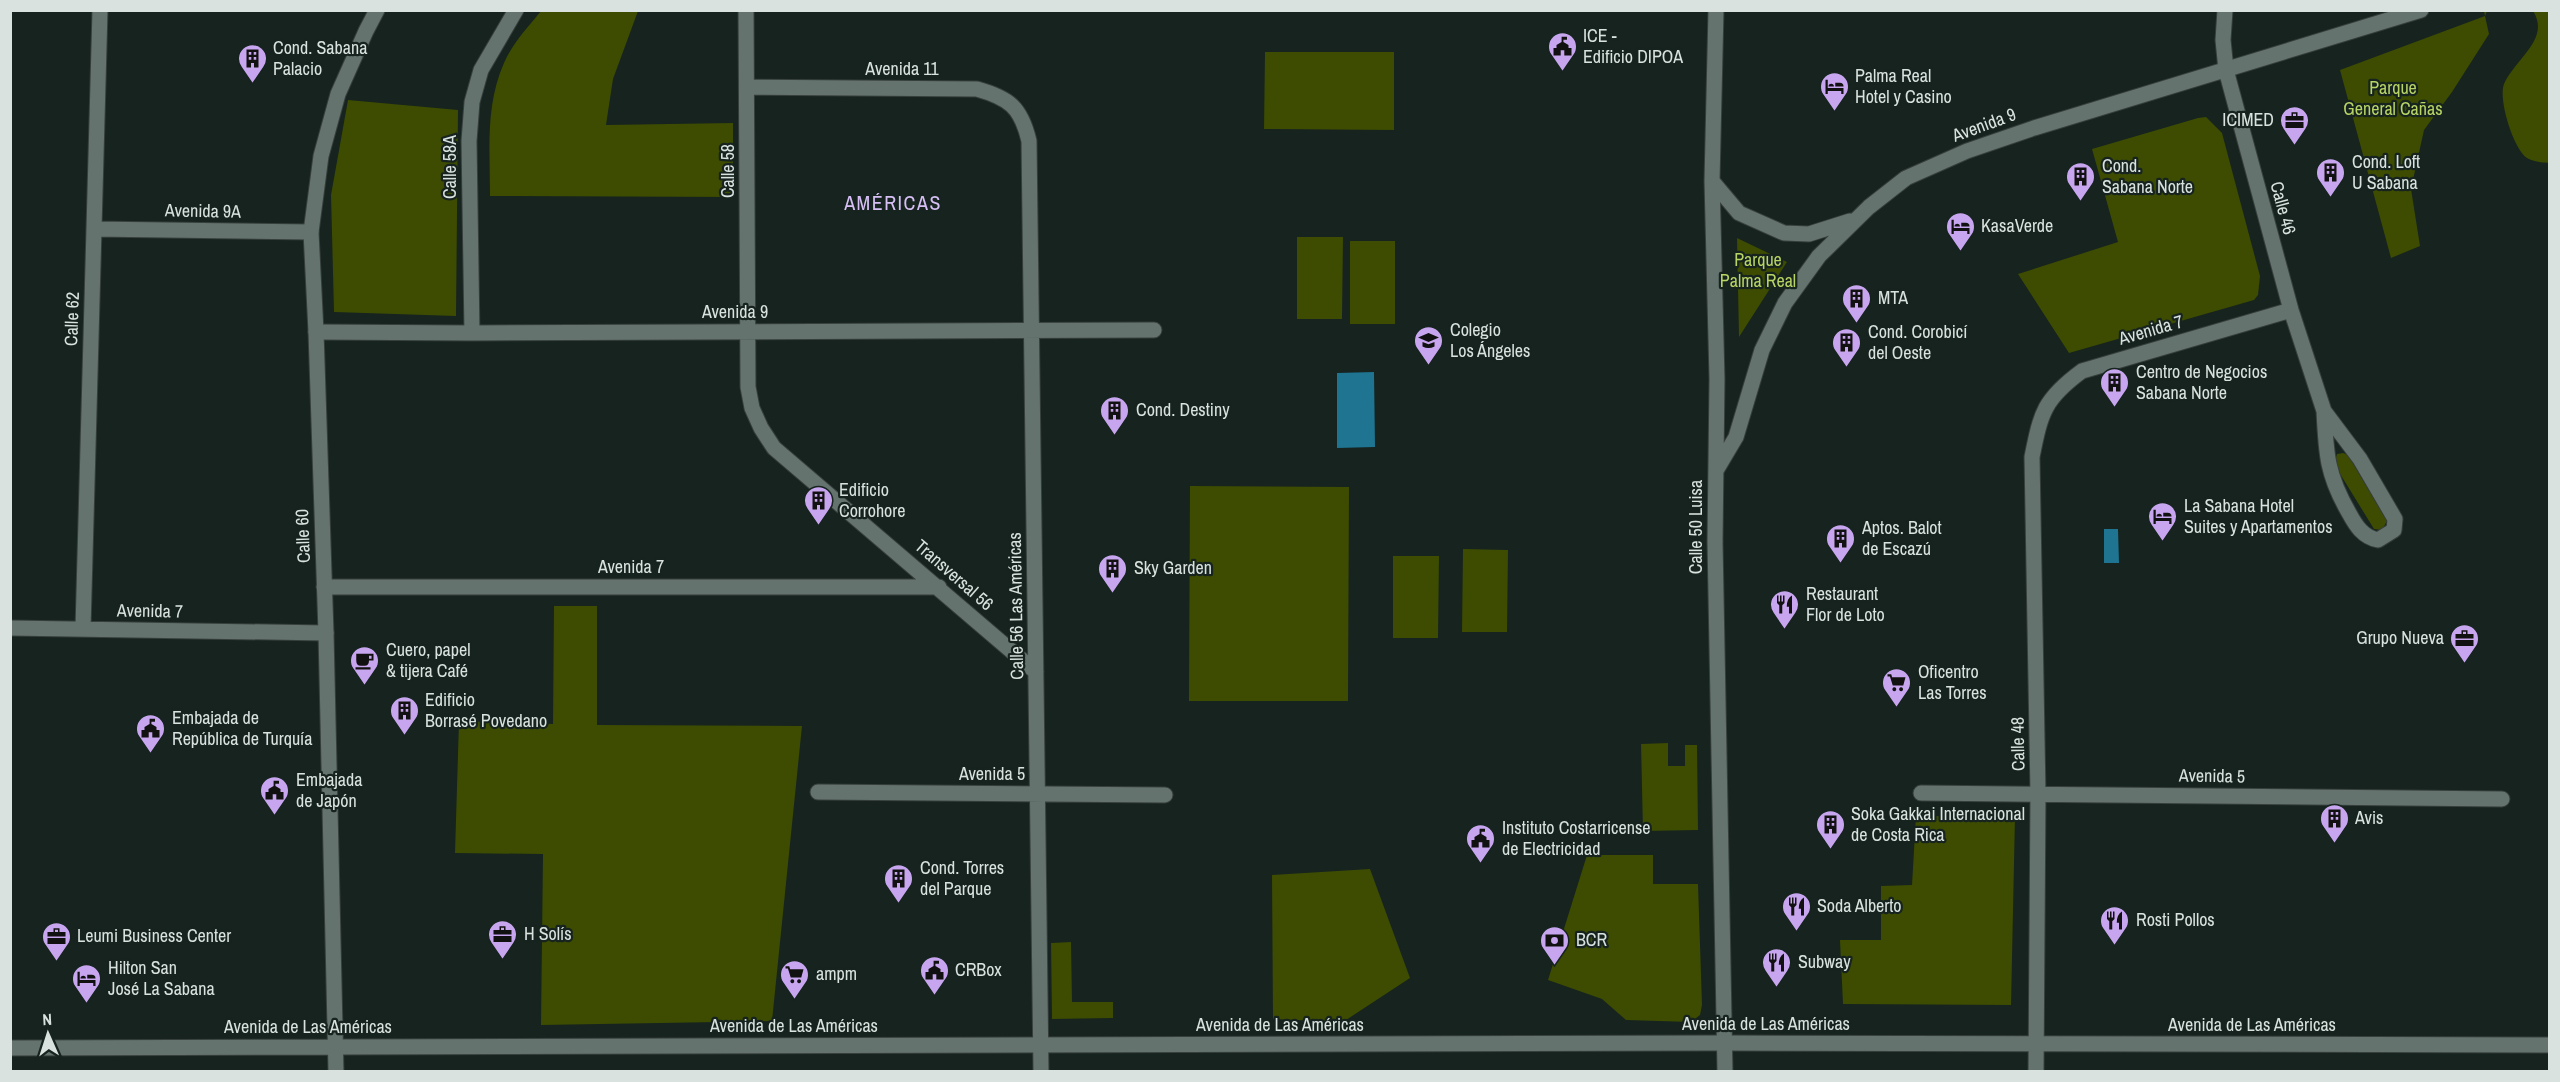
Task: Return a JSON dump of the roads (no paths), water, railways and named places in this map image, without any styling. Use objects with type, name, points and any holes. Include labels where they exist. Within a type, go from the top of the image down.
[{"type":"street","name":"Calle 62","points":[[83,629],[100,10]]},
{"type":"street","name":"Calle 60","points":[[336,1071],[326,633],[311,232],[321,156],[338,94],[377,10]]},
{"type":"street","name":"Calle 58A","points":[[472,333],[469,141],[472,102],[482,70],[500,34],[516,10]]},
{"type":"street","name":"Calle 58","points":[[746,10],[747,332]]},
{"type":"street","name":"Calle 50 Luisa","points":[[1716,10],[1713,181],[1717,327],[1716,472],[1725,1071]]},
{"type":"street","name":"Calle 46","points":[[2225,10],[2223,40],[2226,70],[2291,310],[2324,411],[2332,483],[2356,526],[2368,538],[2378,540],[2394,530],[2395,519],[2360,459],[2324,411]]},
{"type":"street","name":"Avenida 9","points":[[1716,472],[1736,437],[1762,350],[1785,303],[1819,256],[1857,218],[1906,178],[1967,150],[2421,10]]},
{"type":"street","name":"Avenida 11","points":[[747,87],[977,88],[1000,95],[1016,107],[1025,123],[1029,141]]},
{"type":"street","name":"Calle 56 Las Américas","points":[[1029,141],[1041,1071]]},
{"type":"street","points":[[1713,181],[1739,213],[1784,233],[1809,234],[1857,218]]},
{"type":"street","name":"Avenida 9A","points":[[94,229],[311,232]]},
{"type":"street","name":"Avenida 7","points":[[2040,417],[2059,388],[2082,370],[2291,310]]},
{"type":"street","name":"Avenida 9","points":[[316,332],[1154,330]]},
{"type":"street","name":"Transversal 56","points":[[747,332],[747,387],[760,428],[774,448],[1036,672]]},
{"type":"street","name":"Calle 48","points":[[2036,1071],[2038,794],[2032,457],[2040,417]]},
{"type":"street","name":"Avenida 7","points":[[324,586],[939,587]]},
{"type":"street","name":"Avenida 7","points":[[10,628],[326,633]]},
{"type":"street","name":"Avenida 5","points":[[818,792],[1165,795]]},
{"type":"street","name":"Avenida 5","points":[[1921,793],[2502,799]]},
{"type":"street","name":"Avenida de Las Américas","points":[[10,1048],[1724,1043],[2550,1045]]},
{"type":"water","points":[[1374,372],[1375,447],[1337,448],[1337,373]]},
{"type":"water","points":[[2104,529],[2118,529],[2119,563],[2104,563]]},
{"type":"place","name":"ICE - Edificio DIPOA","points":[[1562,72]]},
{"type":"place","name":"Cond. Sabana Palacio","points":[[252,84]]},
{"type":"place","name":"Palma Real Hotel y Casino","points":[[1834,112]]},
{"type":"place","name":"ICIMED","points":[[2295,146]]},
{"type":"place","name":"Cond. Loft U Sabana","points":[[2331,198]]},
{"type":"place","name":"Cond. Sabana Norte","points":[[2081,202]]},
{"type":"place","name":"KasaVerde","points":[[1960,252]]},
{"type":"place","name":"MTA","points":[[1857,324]]},
{"type":"place","name":"Colegio Los Ángeles","points":[[1429,366]]},
{"type":"place","name":"Cond. Corobicí del Oeste","points":[[1847,368]]},
{"type":"place","name":"Centro de Negocios Sabana Norte","points":[[2115,408]]},
{"type":"place","name":"Cond. Destiny","points":[[1115,436]]},
{"type":"place","name":"Edificio Corrohore","points":[[818,526]]},
{"type":"place","name":"La Sabana Hotel Suites y Apartamentos","points":[[2163,542]]},
{"type":"place","name":"Aptos. Balot de Escazú","points":[[1841,564]]},
{"type":"place","name":"Sky Garden","points":[[1113,594]]},
{"type":"place","name":"Restaurant Flor de Loto","points":[[1785,630]]},
{"type":"place","name":"Grupo Nueva","points":[[2465,664]]},
{"type":"place","name":"Cuero, papel & tijera Café","points":[[365,686]]},
{"type":"place","name":"Oficentro Las Torres","points":[[1897,708]]},
{"type":"place","name":"Edificio Borrasé Povedano","points":[[404,736]]},
{"type":"place","name":"Embajada de República de Turquía","points":[[151,754]]},
{"type":"place","name":"Embajada de Japón","points":[[275,816]]},
{"type":"place","name":"Avis","points":[[2334,844]]},
{"type":"place","name":"Soka Gakkai Internacional de Costa Rica","points":[[1830,850]]},
{"type":"place","name":"Instituto Costarricense de Electricidad","points":[[1481,864]]},
{"type":"place","name":"Cond. Torres del Parque","points":[[899,904]]},
{"type":"place","name":"Soda Alberto","points":[[1796,932]]},
{"type":"place","name":"Rosti Pollos","points":[[2115,946]]},
{"type":"place","name":"H Solís","points":[[503,960]]},
{"type":"place","name":"Leumi Business Center","points":[[56,962]]},
{"type":"place","name":"BCR","points":[[1555,966]]},
{"type":"place","name":"Subway","points":[[1777,988]]},
{"type":"place","name":"CRBox","points":[[934,996]]},
{"type":"place","name":"ampm","points":[[795,1000]]},
{"type":"place","name":"Hilton San José La Sabana","points":[[87,1004]]},
{"type":"district","name":"AMÉRICAS","points":[[893,203]]},
{"type":"park label","name":"Parque General Cañas","points":[[2393,98]]},
{"type":"park label","name":"Parque Palma Real","points":[[1758,270]]}]
